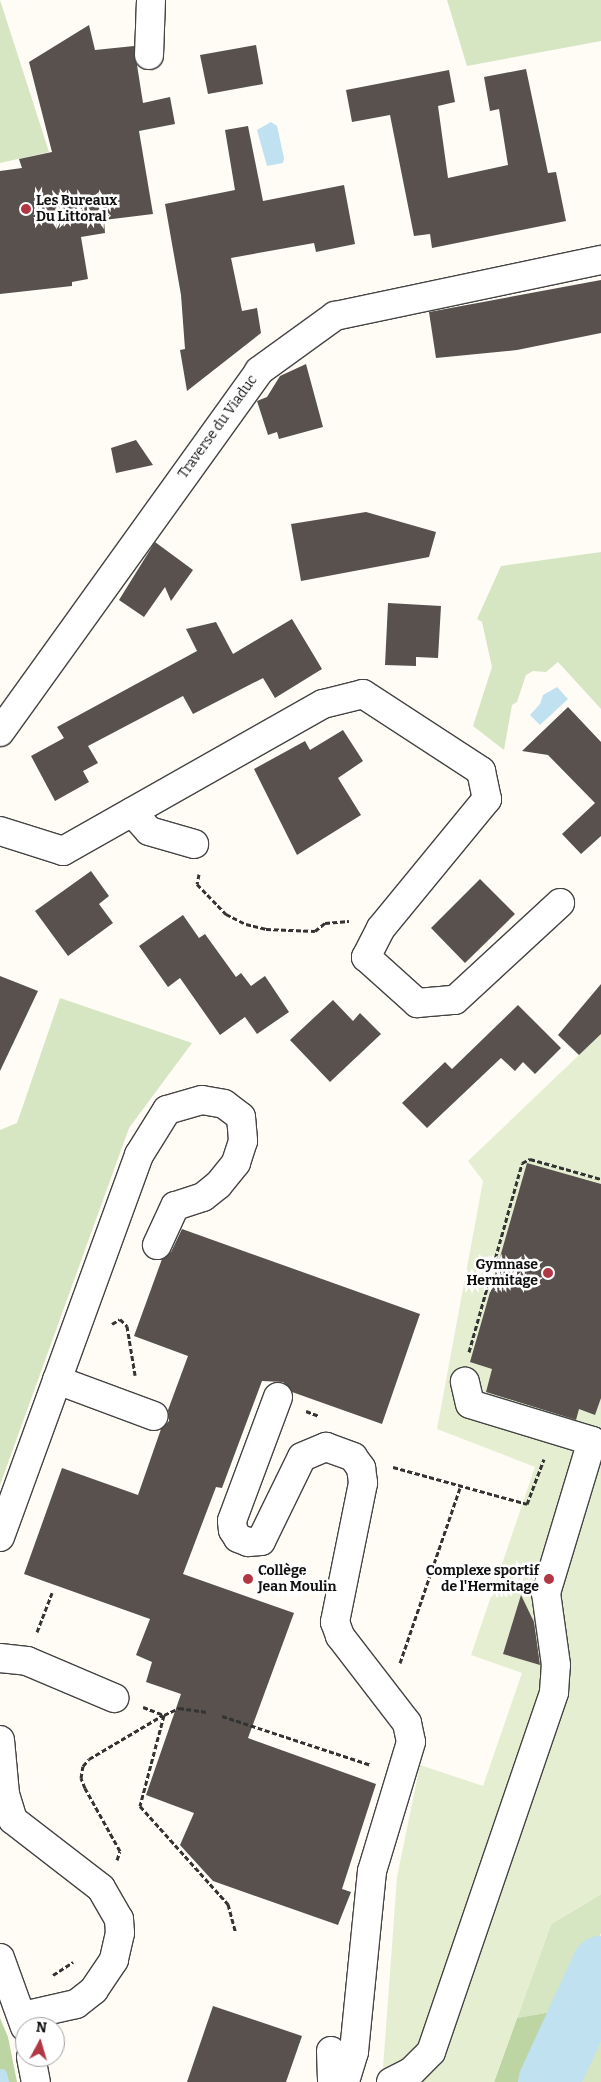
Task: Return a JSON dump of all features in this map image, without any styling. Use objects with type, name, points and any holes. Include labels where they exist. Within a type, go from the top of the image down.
[{"type":"street","points":[[149,55],[151,0]]},
{"type":"street","name":"Traverse du Viaduc","points":[[0,732],[259,371],[335,316],[601,260]]},
{"type":"street","points":[[0,831],[63,851],[323,704],[363,694],[481,771],[487,799],[393,913],[366,957],[417,1003],[455,1000],[560,903]]},
{"type":"street","points":[[132,812],[148,830],[194,844]]},
{"type":"street","points":[[0,1537],[139,1155],[154,1127],[167,1110],[183,1103],[202,1100],[224,1104],[241,1117],[243,1141],[236,1162],[218,1185],[203,1197],[175,1206],[158,1245]]},
{"type":"street","points":[[57,1380],[147,1413]]},
{"type":"street","points":[[391,2082],[411,2072],[431,2052],[554,1692],[556,1665],[546,1593],[592,1441],[470,1404],[465,1382]]},
{"type":"street","points":[[278,1397],[232,1521],[233,1530],[238,1538],[248,1542],[261,1541],[302,1457],[326,1448],[353,1457],[361,1468],[363,1483],[335,1622],[340,1636],[407,1723],[411,1742],[403,1776],[372,1871],[354,2052],[345,2082]]},
{"type":"street","points":[[0,1658],[27,1661],[114,1698]]},
{"type":"street","points":[[0,1740],[5,1794],[13,1820],[101,1888],[119,1919],[120,1933],[114,1960],[94,1990],[76,2004],[38,2017]]},
{"type":"street","points":[[0,1958],[22,2017]]},
{"type":"street","points":[[331,2051],[332,2082]]},
{"type":"street","points":[[33,2067],[36,2082]]},
{"type":"path","points":[[197,884],[226,914],[266,929],[315,931],[325,923],[393,913]]},
{"type":"path","points":[[465,1382],[466,1362],[522,1163],[530,1159],[601,1179]]},
{"type":"path","points":[[108,1330],[120,1319],[126,1326],[147,1413]]},
{"type":"path","points":[[408,1473],[460,1488],[476,1489],[527,1504],[553,1430]]},
{"type":"path","points":[[388,1698],[460,1488]]},
{"type":"path","points":[[27,1661],[52,1594]]},
{"type":"path","points":[[120,1851],[85,1788],[81,1778],[83,1766],[89,1758],[179,1708],[209,1712]]},
{"type":"path","points":[[150,1710],[164,1715]]},
{"type":"path","points":[[164,1715],[140,1806],[228,1904],[235,1931]]},
{"type":"path","points":[[222,1716],[403,1776]]},
{"type":"path","points":[[46,1980],[77,1959]]},
{"type":"green space","points":[[0,0],[49,152],[0,163]]},
{"type":"green space","points":[[447,0],[601,0],[601,41],[467,66]]},
{"type":"green space","points":[[601,552],[601,709],[558,662],[546,672],[533,671],[526,675],[517,702],[512,705],[504,750],[473,726],[492,667],[482,622],[477,619],[501,566]]},
{"type":"green space","points":[[60,998],[192,1043],[129,1128],[0,1485],[0,1130],[17,1123]]},
{"type":"green space","name":"Complexe sportif de l'Hermitage","points":[[601,1034],[601,1894],[551,1924],[494,2082],[382,2082],[397,1877],[420,1765],[483,1786],[522,1673],[471,1655],[535,1467],[437,1429],[483,1181],[468,1161]]},
{"type":"green space","points":[[601,1894],[601,1933],[568,2009],[517,2018],[551,1924]]},
{"type":"green space","points":[[599,1990],[601,2034],[581,2082],[557,2082]]},
{"type":"green space","points":[[568,2009],[537,2082],[494,2082],[517,2018]]},
{"type":"green space","points":[[0,2018],[8,2037],[17,2082],[0,2082]]},
{"type":"green space","points":[[601,2034],[601,2082],[581,2082]]},
{"type":"water","points":[[271,122],[277,126],[284,158],[283,163],[267,166],[257,130]]},
{"type":"water","points":[[557,687],[568,699],[540,725],[530,715],[540,704],[543,695]]},
{"type":"building","points":[[89,25],[95,50],[134,46],[143,103],[170,97],[175,124],[139,131],[153,214],[104,220],[105,233],[81,237],[88,279],[72,282],[72,286],[0,294],[0,171],[22,168],[19,159],[52,152],[29,62]]},
{"type":"building","points":[[256,45],[263,84],[208,94],[200,55]]},
{"type":"building","points":[[526,69],[548,173],[556,172],[566,221],[432,248],[430,234],[414,236],[390,115],[352,122],[346,90],[449,70],[455,102],[438,106],[448,178],[508,165],[499,109],[490,111],[484,77]]},
{"type":"building","points":[[248,126],[263,201],[344,185],[355,244],[316,252],[314,243],[231,258],[242,311],[257,308],[261,333],[187,391],[180,350],[185,349],[181,295],[165,204],[235,190],[225,130]]},
{"type":"building","points":[[601,280],[601,333],[517,350],[436,358],[429,312]]},
{"type":"building","points":[[306,364],[323,427],[279,439],[277,432],[268,435],[257,401],[267,397],[280,376]]},
{"type":"building","points":[[136,440],[153,465],[116,473],[111,448]]},
{"type":"building","points":[[366,512],[436,532],[429,557],[301,581],[291,524]]},
{"type":"building","points":[[155,542],[193,570],[171,601],[165,587],[144,617],[119,600]]},
{"type":"building","points":[[388,603],[441,606],[438,658],[416,657],[416,666],[385,665]]},
{"type":"building","points":[[292,619],[322,669],[275,698],[263,678],[193,714],[183,696],[88,746],[98,763],[83,771],[89,782],[55,801],[31,756],[64,738],[57,727],[197,651],[186,629],[216,622],[233,654]]},
{"type":"building","points":[[568,707],[601,742],[601,836],[581,854],[562,834],[595,803],[548,755],[522,751]]},
{"type":"building","points":[[343,730],[363,761],[338,778],[361,815],[297,855],[254,769],[305,741],[310,750]]},
{"type":"building","points":[[91,871],[109,896],[99,904],[113,923],[68,956],[35,911]]},
{"type":"building","points":[[480,879],[515,914],[465,963],[431,928]]},
{"type":"building","points":[[183,915],[199,938],[205,934],[236,977],[241,973],[251,986],[265,976],[289,1012],[257,1034],[245,1017],[220,1035],[180,978],[168,987],[139,946]]},
{"type":"building","points":[[0,976],[38,991],[0,1071]]},
{"type":"building","points":[[601,984],[601,1034],[579,1055],[558,1035]]},
{"type":"building","points":[[333,1000],[353,1021],[360,1013],[381,1034],[330,1082],[290,1040]]},
{"type":"building","points":[[518,1005],[561,1048],[535,1074],[523,1062],[515,1071],[501,1058],[427,1128],[402,1103],[445,1062],[452,1069]]},
{"type":"building","name":"Gymnase Hermitage","points":[[527,1163],[601,1184],[601,1398],[595,1415],[579,1409],[576,1420],[486,1392],[492,1369],[470,1362]]},
{"type":"building","points":[[182,1229],[420,1314],[382,1424],[292,1392],[283,1382],[262,1381],[222,1488],[216,1487],[183,1574],[294,1613],[248,1738],[376,1784],[342,1889],[351,1892],[338,1925],[213,1881],[180,1845],[194,1813],[146,1795],[181,1694],[146,1682],[152,1662],[136,1655],[150,1619],[24,1574],[62,1468],[138,1495],[161,1429],[169,1421],[168,1410],[188,1356],[134,1336],[162,1259],[171,1252]]},
{"type":"building","points":[[521,1595],[534,1622],[540,1665],[503,1654]]},
{"type":"building","points":[[213,2006],[302,2036],[286,2082],[187,2082]]},
{"type":"waterway","points":[[548,2082],[601,1966]]},
{"type":"waterway","points":[[2,2074],[4,2082]]},
{"type":"place","name":"Les Bureaux Du Littoral","points":[[26,209]]},
{"type":"place","name":"Gymnase Hermitage","points":[[548,1273]]},
{"type":"place","name":"Collège Jean Moulin","points":[[248,1579]]},
{"type":"place","name":"Complexe sportif de l'Hermitage","points":[[549,1579]]}]
